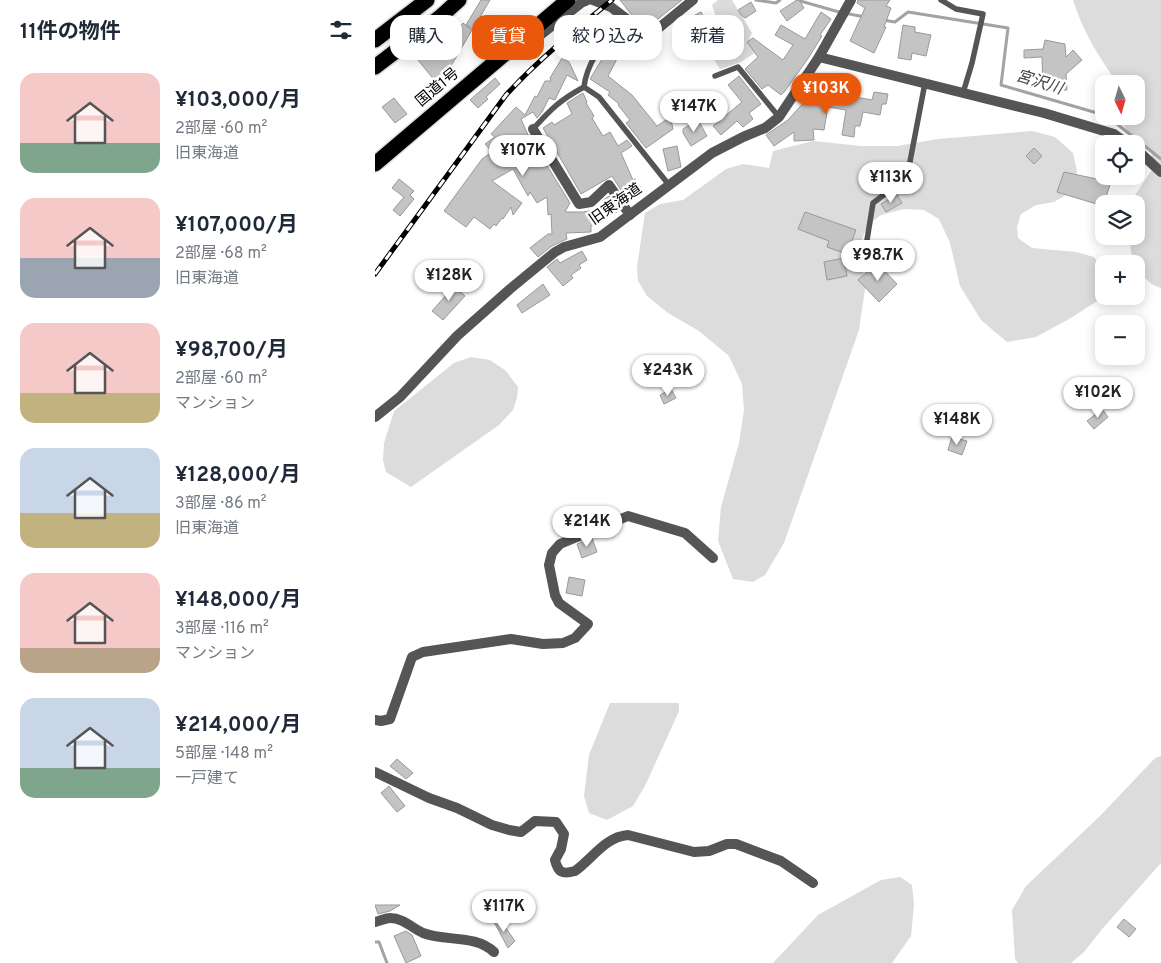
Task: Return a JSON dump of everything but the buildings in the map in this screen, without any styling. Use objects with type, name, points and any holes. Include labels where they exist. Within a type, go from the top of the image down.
[{"type":"highway","points":[[375,40],[427,0]]},
{"type":"highway","points":[[375,55],[446,0]]},
{"type":"highway","points":[[375,67],[439,18],[459,0]]},
{"type":"highway","name":"国道1号","points":[[544,21],[568,0]]},
{"type":"highway","name":"国道1号","points":[[375,164],[499,60]]},
{"type":"street","points":[[544,31],[581,3],[588,0]]},
{"type":"street","points":[[593,0],[611,7],[623,15]]},
{"type":"street","points":[[662,25],[693,0]]},
{"type":"street","name":"旧東海道","points":[[375,417],[400,397],[457,336],[549,257],[564,247],[600,237],[712,153],[765,128],[779,117],[819,57],[851,0]]},
{"type":"street","points":[[819,57],[1053,115],[1115,135]]},
{"type":"street","points":[[533,129],[579,204],[591,202],[609,185],[630,215]]},
{"type":"street","points":[[1145,157],[1161,172]]},
{"type":"street","points":[[375,720],[381,721],[390,718],[412,657],[423,652],[511,639],[543,644],[563,643],[575,638],[588,624],[559,602],[555,596],[549,564],[553,553],[560,544],[628,516],[685,533],[713,558]]},
{"type":"street","points":[[375,772],[429,798],[509,830],[521,832],[535,821],[556,822],[564,834],[561,850],[555,860],[557,868],[562,872],[569,873],[575,871],[609,840],[618,836],[628,835],[694,852],[709,851],[727,844],[736,844],[771,856],[813,883]]},
{"type":"street","points":[[375,922],[390,918],[403,921],[423,933],[469,940],[486,945],[494,952]]},
{"type":"lane","points":[[941,0],[956,9],[983,14],[972,64],[963,93]]},
{"type":"lane","points":[[584,87],[585,76],[593,60]]},
{"type":"lane","points":[[715,76],[738,67],[779,117]]},
{"type":"lane","points":[[867,240],[873,203],[901,182],[908,172],[925,83]]},
{"type":"lane","points":[[533,129],[565,97],[584,87]]},
{"type":"lane","points":[[584,87],[599,98],[669,185]]},
{"type":"shaded area","points":[[718,0],[732,0],[741,15],[715,15],[712,5]]},
{"type":"shaded area","points":[[1073,0],[1161,0],[1161,288],[1145,278],[1145,255],[1132,255],[1130,245],[1145,245],[1145,195],[1135,195],[1142,185],[1145,185],[1145,180],[1153,168],[1151,150],[1145,146],[1145,135],[1130,135],[1124,125],[1145,125],[1145,75],[1112,75],[1092,44]]},
{"type":"shaded area","points":[[744,20],[752,33],[748,43],[755,53],[741,62],[720,69],[714,60],[744,60]]},
{"type":"shaded area","points":[[1032,131],[1055,137],[1073,153],[1077,171],[1073,191],[1054,202],[1036,205],[1021,214],[1017,227],[1018,238],[1032,248],[1076,252],[1094,257],[1095,303],[1036,337],[1007,342],[981,320],[960,286],[950,243],[939,219],[924,210],[904,209],[881,215],[868,225],[860,243],[865,289],[859,330],[784,543],[765,575],[753,582],[733,579],[718,541],[721,507],[739,443],[744,410],[742,384],[729,356],[699,331],[668,313],[647,296],[638,281],[637,267],[645,213],[660,204],[683,200],[726,169],[743,164],[769,168],[773,151],[813,141],[861,146],[897,146],[938,139]]},
{"type":"shaded area","points":[[471,357],[490,360],[506,371],[518,387],[513,410],[499,425],[411,487],[386,472],[383,460],[384,443],[394,411],[454,363]]},
{"type":"shaded area","points":[[610,703],[679,703],[679,711],[645,786],[633,806],[607,820],[589,813],[584,796],[589,755]]},
{"type":"shaded area","points":[[1161,756],[1161,863],[1084,952],[1071,963],[1018,963],[1015,959],[1012,910],[1026,886],[1100,816],[1155,758]]},
{"type":"shaded area","points":[[900,877],[912,885],[914,905],[911,936],[892,963],[773,963],[818,915],[881,880]]},
{"type":"waterway","name":"宮沢川","points":[[756,0],[776,3],[780,0]]},
{"type":"waterway","name":"宮沢川","points":[[797,0],[865,17]]},
{"type":"waterway","name":"宮沢川","points":[[883,20],[895,22],[908,12],[1008,28],[1001,85],[1095,112]]},
{"type":"waterway","name":"宮沢川","points":[[1118,125],[1161,159]]},
{"type":"waterway","points":[[375,942],[379,942],[387,963]]},
{"type":"railway","points":[[375,274],[506,95],[544,57],[612,0]]}]
